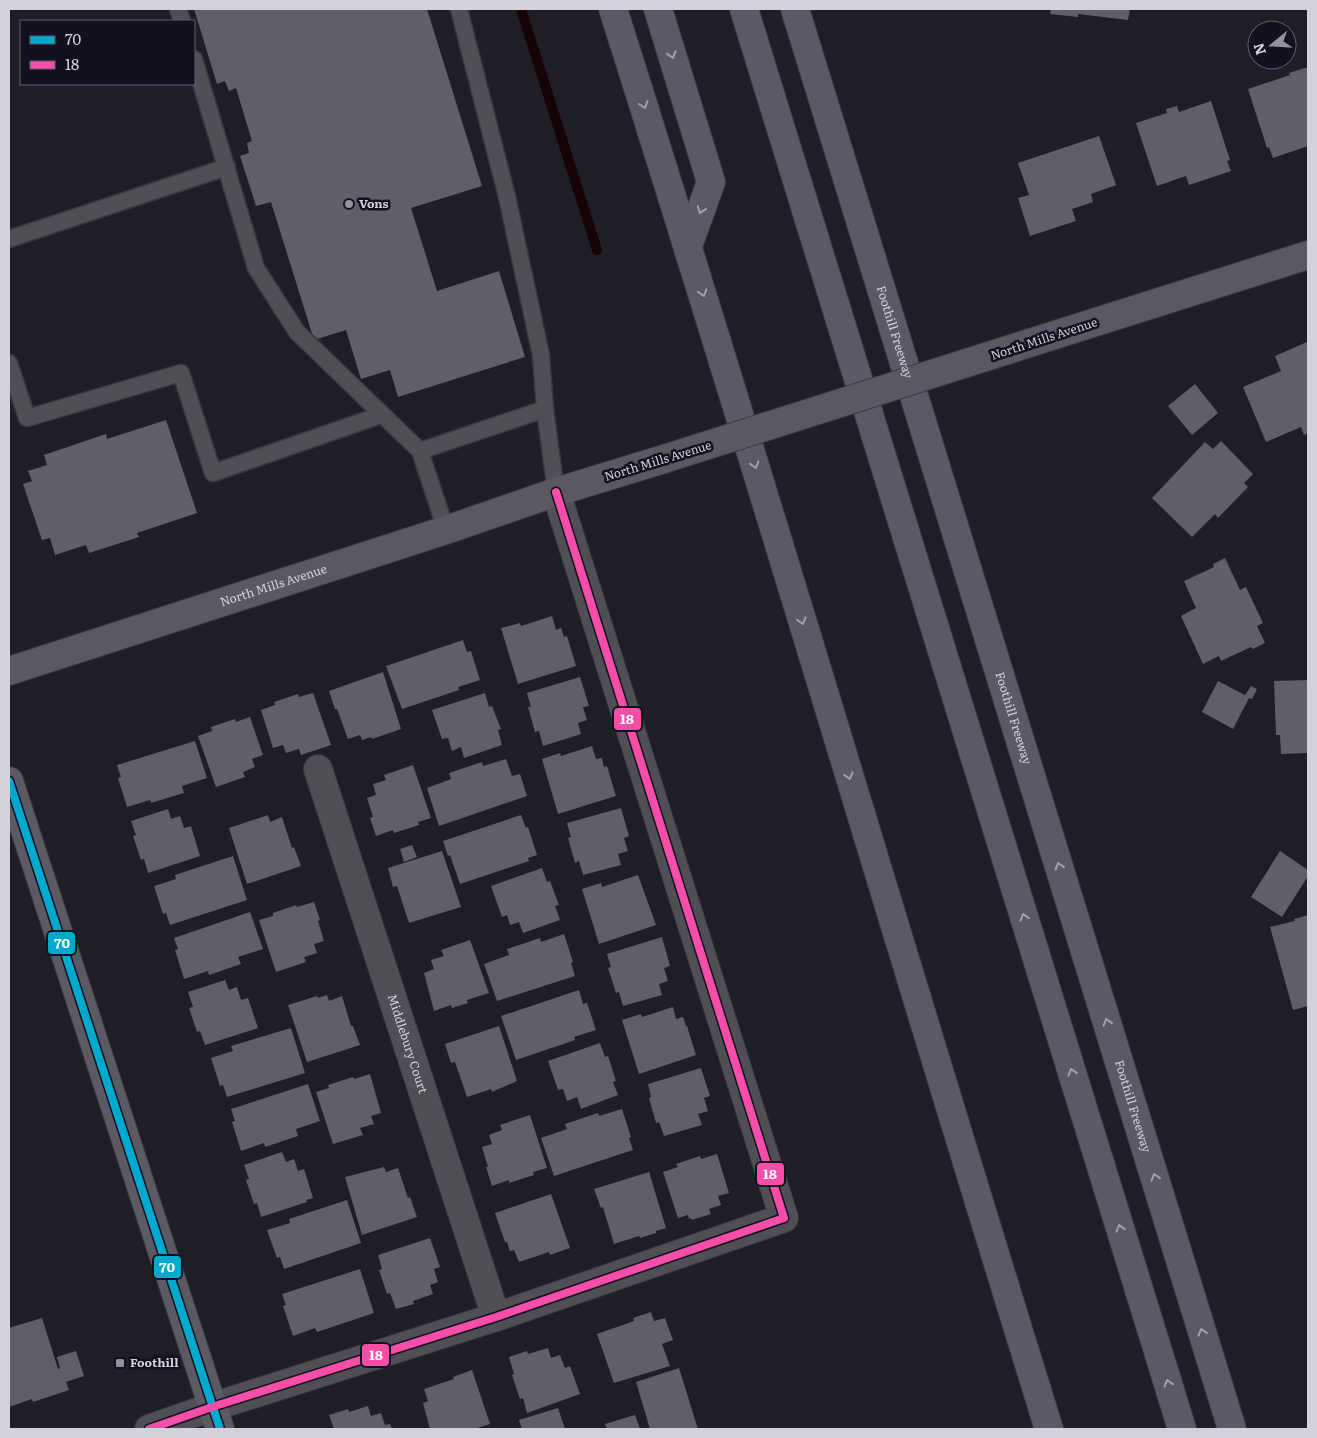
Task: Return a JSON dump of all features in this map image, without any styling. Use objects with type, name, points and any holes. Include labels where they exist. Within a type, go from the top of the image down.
[{"type":"highway","points":[[613,9],[688,246],[964,1157],[1049,1429]]},
{"type":"highway","points":[[658,9],[711,182],[688,246]]},
{"type":"highway","points":[[744,9],[1182,1429]]},
{"type":"highway","name":"Foothill Freeway","points":[[795,9],[1232,1429]]},
{"type":"main road","name":"North Mills Avenue","points":[[9,672],[446,530],[556,492],[1308,255]]},
{"type":"main road","points":[[9,781],[216,1418]]},
{"type":"street","points":[[149,1429],[216,1418],[496,1316],[784,1218],[556,492]]},
{"type":"street","name":"Middlebury Court","points":[[318,769],[496,1316]]},
{"type":"lane","points":[[459,9],[511,216],[540,355],[556,492]]},
{"type":"lane","points":[[195,62],[256,268],[297,332],[420,451],[446,530]]},
{"type":"lane","points":[[9,239],[226,167]]},
{"type":"lane","points":[[9,363],[27,418],[181,373],[213,473],[381,415]]},
{"type":"lane","points":[[420,451],[545,409]]},
{"type":"building","name":"Vons","points":[[194,9],[427,9],[482,186],[411,208],[437,291],[499,271],[525,357],[398,397],[390,370],[361,379],[346,330],[314,340],[271,202],[256,206],[240,156],[249,153],[247,143],[252,141],[236,88],[229,91],[225,81],[217,84]]},
{"type":"building","points":[[1051,9],[1130,9],[1128,20],[1078,14],[1078,17],[1050,14]]},
{"type":"building","points":[[1308,67],[1308,146],[1273,158],[1269,147],[1267,148],[1248,89]]},
{"type":"building","points":[[1211,101],[1230,160],[1227,161],[1231,171],[1189,185],[1186,176],[1157,186],[1136,123],[1167,113],[1166,109],[1177,106],[1179,112]]},
{"type":"building","points":[[1099,136],[1116,185],[1091,194],[1093,202],[1072,209],[1076,221],[1030,236],[1018,198],[1029,195],[1018,163]]},
{"type":"building","points":[[1307,342],[1308,433],[1304,435],[1301,427],[1266,442],[1243,387],[1281,371],[1275,356]]},
{"type":"building","points":[[1195,384],[1218,413],[1192,435],[1168,406]]},
{"type":"building","points":[[166,420],[197,513],[137,533],[139,537],[89,553],[86,545],[55,555],[50,538],[42,540],[23,484],[32,481],[28,471],[47,465],[44,455],[106,434],[107,439]]},
{"type":"building","points":[[1221,441],[1253,474],[1244,483],[1248,487],[1218,518],[1215,514],[1192,537],[1152,498],[1205,442],[1213,449]]},
{"type":"building","points":[[1225,558],[1240,590],[1246,587],[1263,623],[1257,626],[1265,643],[1253,649],[1251,647],[1221,661],[1219,656],[1203,664],[1181,616],[1196,608],[1184,581],[1214,567],[1213,564]]},
{"type":"building","points":[[552,616],[556,630],[561,628],[564,637],[567,636],[576,666],[518,684],[501,628],[520,623],[521,626]]},
{"type":"building","points":[[463,640],[467,652],[471,651],[480,680],[458,687],[459,690],[402,709],[386,666]]},
{"type":"building","points":[[383,672],[401,729],[372,739],[371,737],[362,740],[360,735],[348,739],[329,691]]},
{"type":"building","points":[[580,677],[589,706],[583,707],[587,720],[578,723],[581,734],[543,746],[539,731],[535,732],[528,707],[531,707],[527,693]]},
{"type":"building","points":[[1308,680],[1308,753],[1281,754],[1280,735],[1276,735],[1274,681]]},
{"type":"building","points":[[1218,681],[1245,695],[1251,686],[1257,689],[1252,699],[1249,698],[1233,729],[1202,712]]},
{"type":"building","points":[[313,693],[331,745],[301,755],[299,749],[286,753],[283,745],[273,748],[261,710],[275,705],[274,702],[298,694],[299,697]]},
{"type":"building","points":[[485,693],[489,707],[492,706],[501,729],[498,730],[502,745],[464,758],[461,747],[452,751],[448,738],[442,739],[432,710]]},
{"type":"building","points":[[250,717],[263,755],[252,759],[255,767],[243,772],[245,777],[216,787],[198,736],[212,731],[211,727],[235,719],[236,722]]},
{"type":"building","points":[[195,741],[207,778],[182,786],[184,793],[151,803],[150,800],[127,807],[118,778],[121,777],[117,765]]},
{"type":"building","points":[[592,746],[596,759],[602,758],[604,767],[607,766],[616,796],[558,814],[542,759],[560,753],[561,756]]},
{"type":"building","points":[[506,759],[512,776],[520,774],[527,796],[439,826],[427,788],[451,779],[449,773],[482,762],[483,766]]},
{"type":"building","points":[[413,765],[431,818],[418,822],[419,825],[394,833],[393,830],[376,836],[370,818],[373,817],[367,798],[376,795],[373,784],[386,780],[384,775]]},
{"type":"building","points":[[621,808],[629,836],[624,838],[628,851],[618,854],[621,865],[583,875],[579,861],[575,863],[568,838],[571,837],[567,823]]},
{"type":"building","points":[[168,809],[171,819],[180,816],[184,828],[191,826],[200,856],[148,873],[144,859],[141,860],[133,836],[136,835],[131,821]]},
{"type":"building","points":[[268,815],[270,822],[282,817],[292,848],[294,847],[301,866],[247,884],[229,828]]},
{"type":"building","points":[[521,815],[526,828],[528,827],[537,855],[528,858],[529,861],[460,884],[443,841]]},
{"type":"building","points":[[412,845],[417,857],[404,862],[400,849]]},
{"type":"building","points":[[442,851],[461,907],[409,923],[397,886],[393,887],[388,868]]},
{"type":"building","points":[[1280,851],[1308,870],[1308,876],[1282,917],[1251,897]]},
{"type":"building","points":[[233,856],[247,900],[170,925],[166,913],[163,914],[154,886],[176,879],[175,875]]},
{"type":"building","points":[[542,868],[547,882],[550,881],[559,905],[555,906],[560,920],[523,933],[519,922],[510,925],[507,915],[502,917],[491,886]]},
{"type":"building","points":[[638,875],[656,925],[599,944],[582,889],[601,883],[602,887]]},
{"type":"building","points":[[314,902],[324,941],[314,944],[317,953],[304,957],[306,962],[276,972],[259,920],[273,916],[273,913],[296,905],[297,907]]},
{"type":"building","points":[[250,912],[263,949],[238,957],[241,964],[209,975],[208,971],[184,979],[175,950],[178,949],[174,938]]},
{"type":"building","points":[[1308,915],[1308,1006],[1293,1010],[1270,927],[1295,921],[1294,919]]},
{"type":"building","points":[[564,934],[573,962],[571,963],[575,976],[497,1001],[484,964],[509,955],[507,949],[540,938],[541,942]]},
{"type":"building","points":[[662,937],[670,966],[664,968],[668,981],[659,984],[662,995],[623,1006],[619,992],[616,993],[608,968],[611,967],[607,954]]},
{"type":"building","points":[[470,940],[489,993],[467,1000],[468,1003],[452,1008],[451,1005],[434,1011],[424,973],[434,969],[431,960],[444,956],[441,950]]},
{"type":"building","points":[[225,980],[229,990],[237,987],[241,1000],[248,998],[258,1028],[205,1045],[200,1031],[197,1032],[189,1008],[193,1007],[188,992]]},
{"type":"building","points":[[579,990],[583,1004],[587,1003],[596,1030],[574,1037],[575,1040],[516,1060],[501,1016]]},
{"type":"building","points":[[327,995],[329,1001],[342,996],[351,1026],[353,1026],[360,1045],[307,1062],[288,1005],[317,996],[318,998]]},
{"type":"building","points":[[673,1007],[676,1019],[683,1017],[696,1055],[639,1074],[622,1020],[641,1014],[642,1017]]},
{"type":"building","points":[[499,1026],[517,1081],[492,1092],[491,1089],[467,1097],[455,1062],[451,1063],[445,1044]]},
{"type":"building","points":[[291,1028],[305,1073],[227,1097],[223,1085],[220,1086],[211,1058],[233,1051],[231,1046]]},
{"type":"building","points":[[600,1043],[605,1057],[608,1056],[616,1081],[613,1082],[618,1095],[581,1109],[577,1097],[567,1101],[563,1089],[558,1090],[548,1061]]},
{"type":"building","points":[[701,1068],[710,1096],[704,1098],[708,1111],[698,1114],[702,1125],[664,1136],[659,1122],[656,1123],[649,1098],[651,1097],[648,1084]]},
{"type":"building","points":[[370,1074],[381,1113],[371,1116],[374,1124],[360,1128],[363,1135],[333,1144],[316,1092],[329,1088],[328,1085]]},
{"type":"building","points":[[308,1084],[320,1121],[296,1129],[298,1136],[265,1147],[264,1143],[241,1151],[232,1122],[235,1121],[231,1109]]},
{"type":"building","points":[[622,1109],[633,1150],[554,1176],[541,1138],[567,1129],[565,1124],[598,1113],[599,1116]]},
{"type":"building","points":[[530,1115],[547,1168],[533,1172],[534,1175],[492,1186],[482,1147],[492,1144],[489,1135],[502,1130],[500,1125]]},
{"type":"building","points":[[282,1152],[286,1162],[294,1159],[298,1171],[304,1169],[313,1198],[306,1200],[307,1202],[261,1217],[257,1203],[254,1204],[246,1180],[249,1179],[244,1165]]},
{"type":"building","points":[[717,1154],[729,1193],[718,1196],[721,1205],[709,1209],[711,1214],[692,1220],[691,1218],[689,1219],[688,1215],[678,1218],[663,1172],[678,1167],[676,1164],[700,1156],[701,1159]]},
{"type":"building","points":[[384,1167],[386,1172],[398,1168],[408,1198],[410,1197],[417,1217],[362,1235],[345,1177]]},
{"type":"building","points":[[649,1172],[666,1228],[640,1238],[639,1236],[614,1244],[603,1207],[601,1208],[594,1189]]},
{"type":"building","points":[[551,1194],[570,1248],[550,1255],[549,1252],[519,1262],[514,1250],[510,1251],[507,1242],[505,1242],[495,1213]]},
{"type":"building","points":[[347,1200],[361,1243],[284,1269],[280,1257],[277,1258],[267,1230],[290,1223],[289,1219]]},
{"type":"building","points":[[430,1238],[440,1267],[434,1269],[438,1282],[430,1285],[433,1294],[413,1301],[414,1304],[396,1309],[390,1293],[387,1294],[379,1270],[382,1269],[378,1255]]},
{"type":"building","points":[[360,1269],[374,1313],[317,1332],[315,1328],[293,1336],[283,1306],[286,1305],[282,1294]]},
{"type":"building","points":[[651,1312],[654,1321],[665,1318],[673,1340],[662,1344],[670,1366],[614,1383],[597,1334],[634,1321],[633,1318]]},
{"type":"building","points":[[42,1318],[58,1369],[60,1368],[57,1357],[76,1351],[84,1376],[66,1382],[69,1390],[33,1402],[32,1399],[9,1407],[9,1328]]},
{"type":"building","points":[[548,1348],[551,1358],[560,1355],[565,1368],[570,1366],[580,1394],[527,1413],[523,1398],[520,1399],[512,1375],[514,1374],[509,1357],[527,1351],[528,1354]]},
{"type":"building","points":[[679,1368],[698,1429],[650,1429],[636,1382]]},
{"type":"building","points":[[472,1370],[490,1424],[474,1429],[430,1429],[423,1403],[428,1401],[424,1389],[454,1379],[453,1377]]},
{"type":"building","points":[[368,1406],[371,1416],[381,1413],[385,1425],[390,1424],[392,1429],[334,1429],[329,1415],[348,1409],[349,1412]]},
{"type":"building","points":[[558,1408],[565,1429],[522,1429],[519,1420]]},
{"type":"building","points":[[635,1415],[640,1429],[607,1429],[605,1424]]},
{"type":"waterway","points":[[521,9],[597,250]]},
{"type":"transit line","name":"18","points":[[149,1429],[212,1407],[496,1317],[784,1218],[556,492]]},
{"type":"transit line","name":"70","points":[[9,781],[220,1429]]},
{"type":"place","name":"Vons","points":[[349,204]]},
{"type":"place","name":"Foothill","points":[[120,1363]]}]
